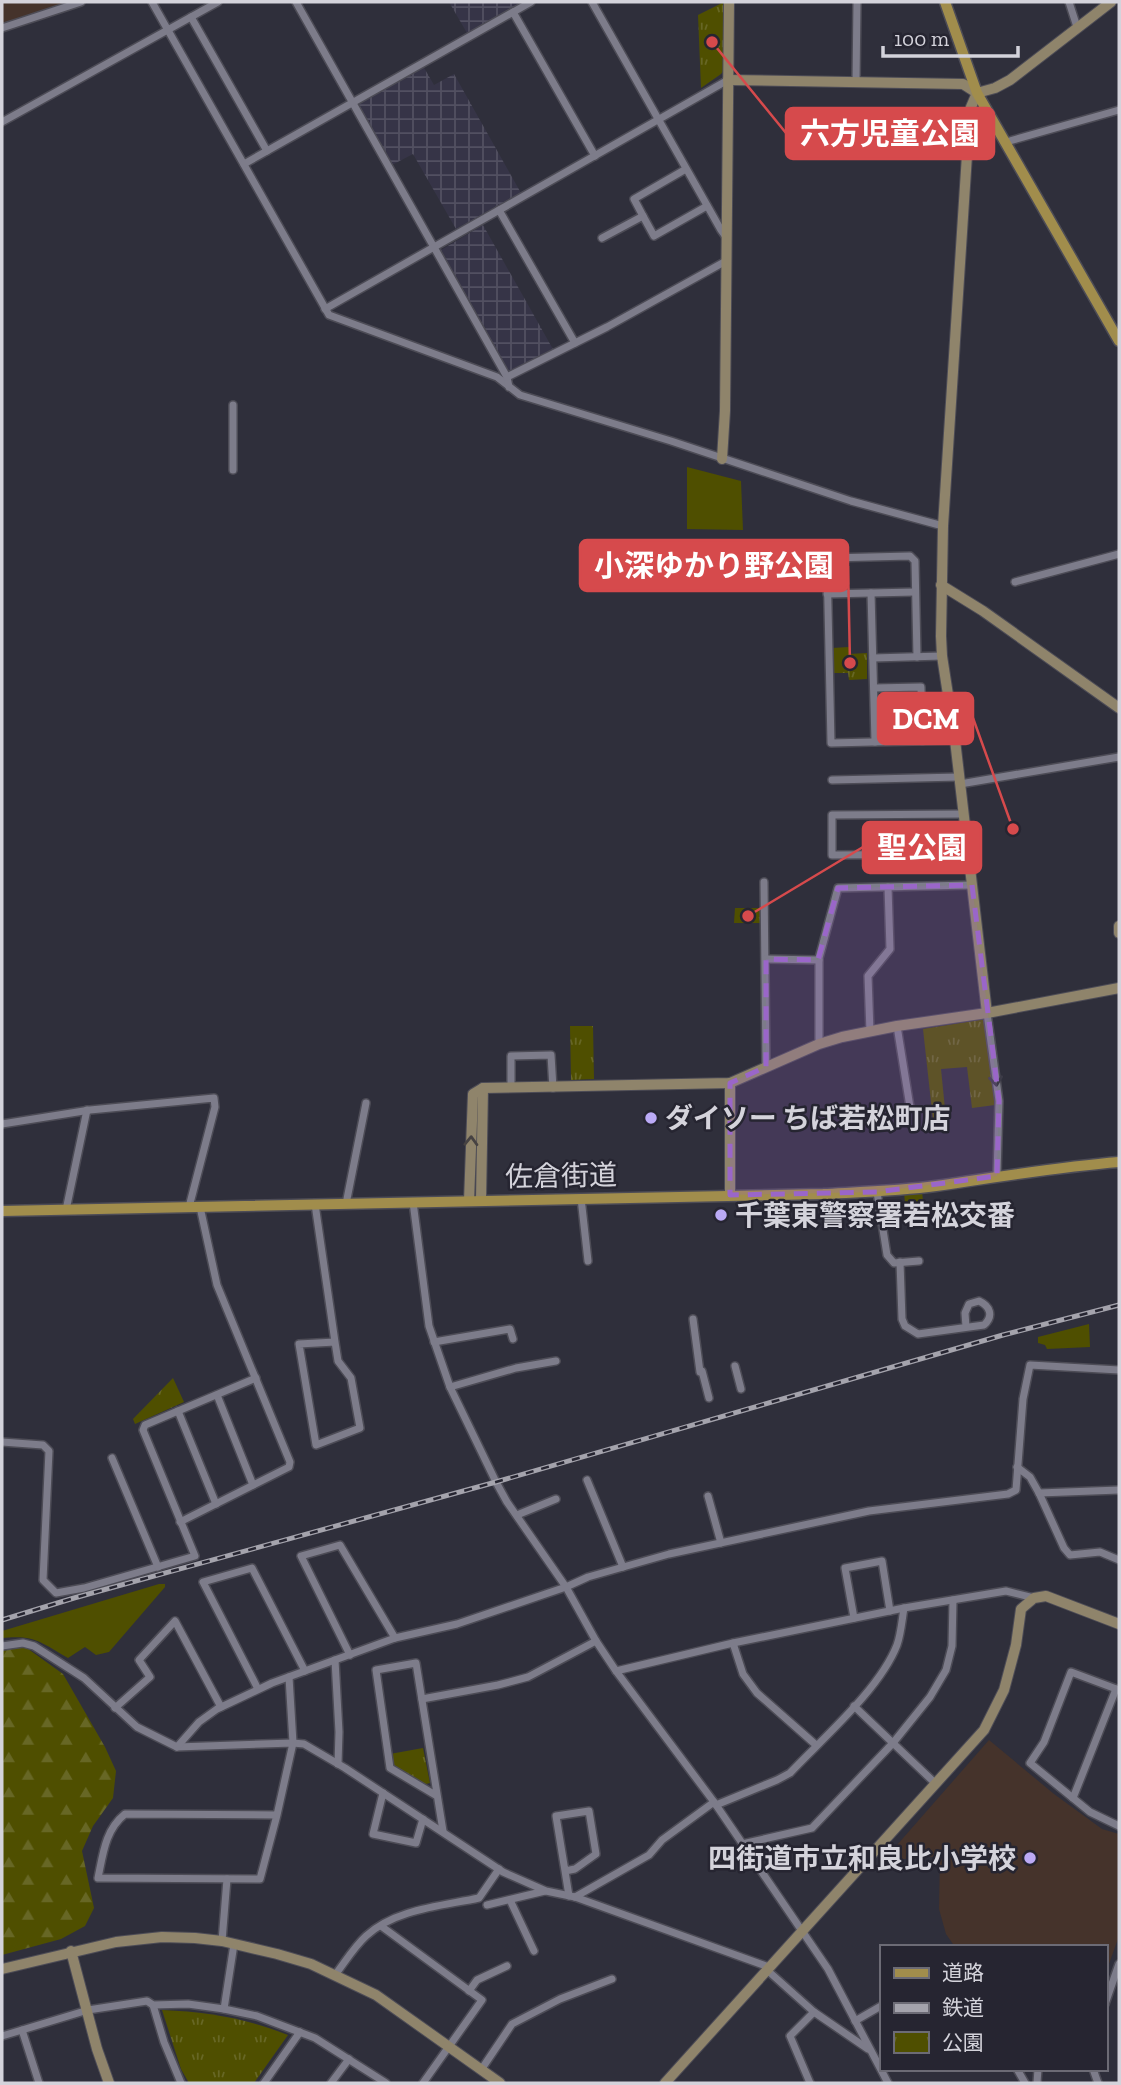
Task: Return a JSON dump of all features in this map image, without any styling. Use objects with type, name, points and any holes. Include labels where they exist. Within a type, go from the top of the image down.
[{"type":"main road","points":[[945,2],[977,93],[1119,341]]},
{"type":"main road","name":"佐倉街道","points":[[2,1211],[877,1192],[1119,1162]]},
{"type":"street","points":[[2,29],[80,2]]},
{"type":"street","points":[[152,2],[331,316],[497,377],[520,395],[671,441],[851,501],[943,526]]},
{"type":"street","points":[[2,122],[218,2]]},
{"type":"street","points":[[296,2],[507,377],[509,388]]},
{"type":"street","points":[[244,164],[531,2]]},
{"type":"street","points":[[592,2],[726,237]]},
{"type":"street","points":[[722,459],[725,411],[729,2]]},
{"type":"street","points":[[856,82],[857,2]]},
{"type":"street","points":[[1069,2],[1077,27]]},
{"type":"street","points":[[997,1176],[999,1101],[955,740],[942,656],[943,526],[969,124],[971,107],[977,93],[1002,85],[1111,2]]},
{"type":"street","points":[[513,12],[595,156]]},
{"type":"street","points":[[191,17],[267,151]]},
{"type":"street","points":[[325,309],[728,80],[963,84],[977,93]]},
{"type":"street","points":[[1006,142],[1119,110]]},
{"type":"street","points":[[686,169],[634,199],[654,236],[707,206]]},
{"type":"street","points":[[499,211],[575,343]]},
{"type":"street","points":[[602,238],[643,216]]},
{"type":"street","points":[[507,377],[607,327],[726,261]]},
{"type":"street","points":[[233,405],[233,470]]},
{"type":"street","points":[[1015,582],[1119,554]]},
{"type":"street","points":[[917,657],[915,561],[910,556],[830,558],[827,562],[831,743],[955,740]]},
{"type":"street","points":[[941,585],[983,611],[1119,708]]},
{"type":"street","points":[[828,594],[915,592]]},
{"type":"street","points":[[871,593],[875,742]]},
{"type":"street","points":[[873,658],[942,656]]},
{"type":"street","points":[[874,688],[921,687],[922,741]]},
{"type":"street","points":[[832,780],[960,781],[1119,757]]},
{"type":"street","points":[[964,814],[832,815],[832,855],[969,854]]},
{"type":"street","points":[[764,881],[766,1067]]},
{"type":"street","points":[[819,1044],[819,960],[838,888],[972,885]]},
{"type":"street","points":[[870,1032],[868,976],[890,949],[888,887]]},
{"type":"street","points":[[1119,926],[1119,933]]},
{"type":"street","points":[[766,959],[819,960]]},
{"type":"street","points":[[469,1201],[473,1094],[484,1088],[730,1083],[819,1044],[842,1037],[1119,988]]},
{"type":"street","points":[[897,1027],[910,1107]]},
{"type":"street","points":[[511,1088],[511,1056],[551,1055],[553,1087]]},
{"type":"street","points":[[730,1083],[730,1195]]},
{"type":"street","points":[[481,1200],[484,1088]]},
{"type":"street","points":[[2,1124],[87,1110],[214,1098],[215,1107],[195,1207],[217,1285],[290,1462],[289,1467],[180,1522]]},
{"type":"street","points":[[346,1204],[366,1103]]},
{"type":"street","points":[[65,1210],[87,1110]]},
{"type":"street","points":[[877,1192],[887,1255],[894,1263],[919,1261]]},
{"type":"street","points":[[581,1198],[588,1261]]},
{"type":"street","points":[[413,1202],[429,1326],[450,1387],[496,1482],[566,1587],[616,1671],[715,1803],[828,1969],[880,2069]]},
{"type":"street","points":[[315,1205],[338,1361],[351,1378],[360,1428],[316,1445],[299,1344],[335,1342]]},
{"type":"street","points":[[900,1262],[902,1319],[905,1326],[918,1334],[966,1327]]},
{"type":"street","points":[[693,1319],[701,1372],[709,1398]]},
{"type":"street","points":[[434,1342],[510,1329],[513,1339]]},
{"type":"street","points":[[450,1387],[516,1368],[555,1361]]},
{"type":"street","points":[[177,1747],[199,1722],[221,1707],[258,1689],[395,1638],[457,1624],[589,1577],[669,1554],[869,1511],[1008,1494],[1016,1490],[1023,1399],[1030,1365],[1119,1370]]},
{"type":"street","points":[[735,1366],[741,1388]]},
{"type":"street","points":[[2,1442],[43,1445],[49,1451],[43,1580],[56,1592],[75,1589],[195,1556],[143,1430],[145,1425],[256,1378]]},
{"type":"street","points":[[216,1395],[253,1485]]},
{"type":"street","points":[[178,1411],[216,1504]]},
{"type":"street","points":[[112,1458],[158,1567]]},
{"type":"street","points":[[1017,1467],[1030,1476],[1064,1548],[1070,1555],[1100,1552],[1119,1560]]},
{"type":"street","points":[[587,1480],[623,1567]]},
{"type":"street","points":[[1040,1493],[1119,1490]]},
{"type":"street","points":[[708,1496],[721,1543]]},
{"type":"street","points":[[517,1516],[556,1499]]},
{"type":"street","points":[[350,1655],[301,1556],[340,1545],[395,1638]]},
{"type":"street","points":[[854,1618],[845,1568],[882,1561],[890,1611]]},
{"type":"street","points":[[258,1689],[203,1581],[252,1568],[305,1671]]},
{"type":"street","points":[[616,1671],[854,1618],[1006,1591],[1034,1598],[1046,1596],[1119,1624]]},
{"type":"street","points":[[665,2083],[984,1730],[1004,1690],[1016,1645],[1021,1609],[1034,1598]]},
{"type":"street","points":[[742,1844],[812,1828],[892,1744],[930,1697],[946,1670],[952,1646],[953,1600]]},
{"type":"street","points":[[572,1896],[649,1856],[662,1840],[715,1803],[790,1773],[854,1706],[887,1666],[898,1643],[904,1608]]},
{"type":"street","points":[[116,1708],[150,1677],[139,1660],[175,1621],[221,1707]]},
{"type":"street","points":[[422,1699],[528,1677],[596,1640]]},
{"type":"street","points":[[2,1646],[23,1643],[34,1646],[84,1678],[137,1727],[177,1747],[304,1744],[499,1869],[546,1891],[572,1896],[768,1968],[814,2012],[870,2051]]},
{"type":"street","points":[[733,1643],[743,1674],[757,1693],[816,1745]]},
{"type":"street","points":[[335,1660],[338,1764]]},
{"type":"street","points":[[437,1796],[390,1768],[376,1670],[416,1662],[443,1831]]},
{"type":"street","points":[[1073,1798],[1118,1690],[1071,1672],[1044,1742],[1030,1763],[1090,1812],[1119,1826]]},
{"type":"street","points":[[277,1815],[125,1814],[106,1839],[98,1878],[260,1879],[277,1815],[293,1743],[289,1677]]},
{"type":"street","points":[[854,1706],[936,1784]]},
{"type":"street","points":[[383,1793],[373,1834],[416,1843],[423,1819]]},
{"type":"street","points":[[565,1871],[575,1870],[596,1854],[589,1811],[556,1816],[565,1871],[572,1896]]},
{"type":"street","points":[[335,1975],[366,1936],[381,1926],[412,1912],[479,1898],[499,1869]]},
{"type":"street","points":[[222,1941],[227,1879]]},
{"type":"street","points":[[487,1905],[546,1891]]},
{"type":"street","points":[[510,1900],[534,1951]]},
{"type":"street","points":[[381,1926],[481,2000],[423,2083]]},
{"type":"street","points":[[2,1969],[116,1942],[162,1937],[222,1941],[311,1964],[376,1995],[500,2083]]},
{"type":"street","points":[[224,2009],[234,1944]]},
{"type":"street","points":[[71,1951],[97,2049],[109,2083]]},
{"type":"street","points":[[1107,1998],[1119,1964]]},
{"type":"street","points":[[469,1991],[477,1980],[507,1966]]},
{"type":"street","points":[[481,2070],[512,2024],[560,1999],[612,1979]]},
{"type":"street","points":[[2,2036],[88,2010],[147,2001],[153,2005],[188,2004],[257,2017],[300,2032],[315,2038],[386,2083]]},
{"type":"street","points":[[153,2005],[181,2083]]},
{"type":"street","points":[[855,2021],[880,2007]]},
{"type":"street","points":[[810,2083],[790,2036],[814,2012]]},
{"type":"street","points":[[22,2030],[38,2083]]},
{"type":"street","points":[[264,2083],[300,2032]]},
{"type":"street","points":[[331,2083],[348,2059]]},
{"type":"highlighted area","points":[[972,885],[999,1101],[997,1176],[877,1192],[730,1195],[730,1083],[766,1067],[766,959],[818,960],[838,888]]},
{"type":"shaded area","points":[[2,2],[70,2],[2,25]]},
{"type":"shaded area","points":[[449,2],[523,2],[467,33]]},
{"type":"shaded area","points":[[423,66],[434,85],[454,74],[521,193],[456,229],[413,154],[392,165],[357,103]]},
{"type":"shaded area","points":[[483,225],[554,351],[510,373],[441,250]]},
{"type":"shaded area","name":"四街道市立和良比小学校","points":[[989,1740],[1054,1794],[1102,1829],[1119,1834],[1119,1936],[1107,1969],[1107,1945],[954,1945],[946,1934],[939,1909],[940,1856],[893,1860],[890,1853]]},
{"type":"green space","points":[[724,2],[725,69],[701,88],[698,15]]},
{"type":"green space","points":[[687,467],[741,481],[743,530],[687,529]]},
{"type":"green space","points":[[849,647],[849,654],[867,653],[867,679],[849,680],[848,673],[832,673],[832,648]]},
{"type":"green space","points":[[735,908],[761,908],[761,923],[734,923]]},
{"type":"green space","points":[[986,1019],[995,1105],[972,1108],[967,1067],[941,1069],[946,1119],[933,1120],[923,1029]]},
{"type":"green space","points":[[570,1026],[593,1026],[594,1079],[571,1080]]},
{"type":"green space","points":[[922,1191],[925,1223],[907,1225],[904,1192]]},
{"type":"green space","points":[[1089,1324],[1090,1347],[1047,1349],[1045,1345],[1038,1343],[1038,1337]]},
{"type":"green space","points":[[173,1378],[184,1402],[135,1424],[133,1419]]},
{"type":"green space","points":[[165,1584],[165,1587],[109,1652],[96,1655],[85,1647],[68,1658],[30,1639],[2,1638],[2,1631]]},
{"type":"green space","points":[[24,1646],[63,1674],[116,1771],[113,1798],[93,1826],[82,1851],[94,1908],[85,1926],[61,1939],[2,1955],[2,1649]]},
{"type":"green space","points":[[423,1748],[430,1783],[422,1785],[398,1769],[390,1754]]},
{"type":"green space","points":[[162,2010],[226,2017],[288,2035],[254,2083],[189,2083],[181,2069]]},
{"type":"railway","points":[[2,1620],[496,1482],[1003,1335],[1119,1305]]},
{"type":"place","name":"六方児童公園","points":[[712,42]]},
{"type":"place","name":"小深ゆかり野公園","points":[[850,663]]},
{"type":"place","name":"DCM","points":[[1013,829]]},
{"type":"place","name":"聖公園","points":[[748,916]]},
{"type":"place","name":"ダイソー ちば若松町店","points":[[651,1118]]},
{"type":"place","name":"千葉東警察署若松交番","points":[[721,1215]]},
{"type":"place","name":"四街道市立和良比小学校","points":[[1030,1858]]}]
